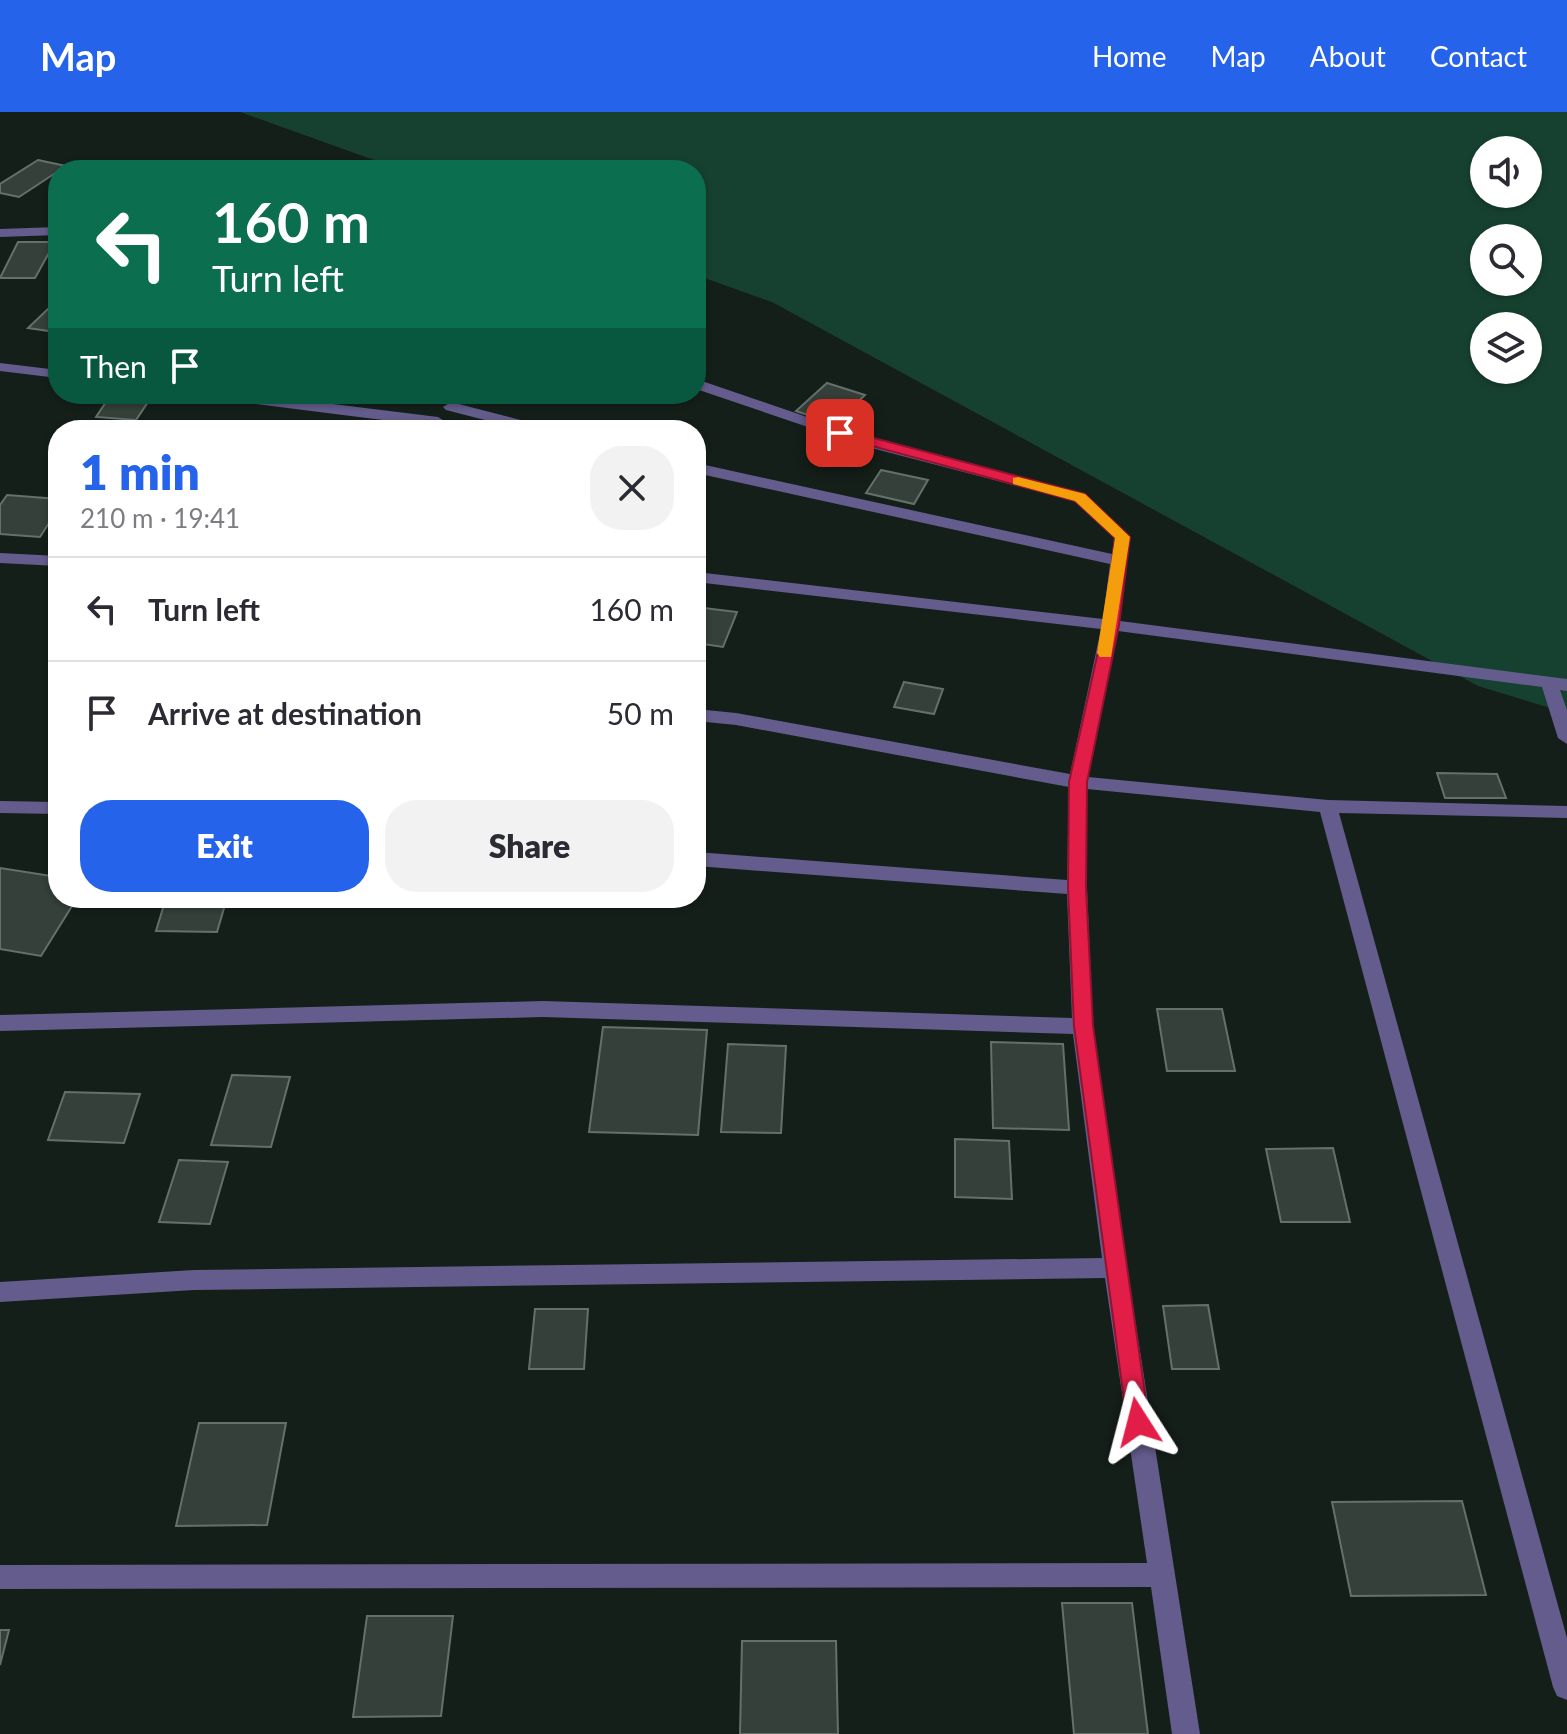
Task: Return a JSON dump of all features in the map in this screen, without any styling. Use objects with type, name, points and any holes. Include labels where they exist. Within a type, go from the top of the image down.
[{"type":"street","points":[[0,233],[48,231]]},
{"type":"street","points":[[0,367],[48,373]]},
{"type":"street","points":[[706,387],[869,443],[1080,498],[1122,537],[1111,625],[1078,782],[1077,888],[1083,1026],[1115,1268],[1186,1734]]},
{"type":"street","points":[[284,404],[394,420]]},
{"type":"street","points":[[440,420],[454,404]]},
{"type":"street","points":[[451,407],[503,420]]},
{"type":"street","points":[[706,470],[1119,561]]},
{"type":"street","points":[[0,558],[48,560]]},
{"type":"street","points":[[706,578],[1111,625],[1558,684],[1567,738]]},
{"type":"street","points":[[706,716],[1078,782],[1328,806],[1567,812]]},
{"type":"street","points":[[1328,806],[1567,1687]]},
{"type":"street","points":[[0,807],[48,808]]},
{"type":"street","points":[[706,860],[1077,888]]},
{"type":"street","points":[[0,1023],[543,1009],[1083,1026]]},
{"type":"street","points":[[0,1292],[194,1280],[1115,1268]]},
{"type":"street","points":[[0,1577],[1161,1575]]},
{"type":"green space","points":[[240,112],[1567,112],[1567,713],[1478,686],[772,302],[706,279],[706,160],[374,160]]},
{"type":"building","points":[[38,160],[48,162],[48,178],[19,197],[0,193],[0,184]]},
{"type":"building","points":[[18,242],[48,242],[48,255],[35,278],[0,278]]},
{"type":"building","points":[[48,309],[48,331],[28,328]]},
{"type":"building","points":[[827,383],[865,395],[835,424],[796,411]]},
{"type":"building","points":[[105,404],[147,404],[136,420],[96,417]]},
{"type":"building","points":[[881,470],[928,480],[914,504],[866,493]]},
{"type":"building","points":[[7,495],[48,498],[48,525],[40,537],[0,534],[0,505]]},
{"type":"building","points":[[706,608],[737,612],[723,647],[706,644]]},
{"type":"building","points":[[904,682],[943,689],[934,714],[894,707]]},
{"type":"building","points":[[1437,773],[1497,774],[1506,798],[1445,798]]},
{"type":"building","points":[[0,868],[48,875],[48,908],[71,908],[41,956],[0,949]]},
{"type":"building","points":[[163,908],[224,908],[217,932],[156,931]]},
{"type":"building","points":[[1157,1009],[1222,1009],[1235,1071],[1167,1071]]},
{"type":"building","points":[[603,1027],[707,1030],[698,1135],[589,1132]]},
{"type":"building","points":[[991,1042],[1063,1044],[1069,1130],[993,1128]]},
{"type":"building","points":[[728,1044],[786,1046],[781,1133],[721,1132]]},
{"type":"building","points":[[232,1075],[290,1077],[271,1147],[211,1145]]},
{"type":"building","points":[[65,1092],[140,1094],[124,1143],[48,1140]]},
{"type":"building","points":[[955,1139],[1009,1141],[1012,1199],[955,1197]]},
{"type":"building","points":[[1333,1148],[1350,1222],[1281,1222],[1266,1149]]},
{"type":"building","points":[[179,1160],[228,1162],[210,1224],[159,1222]]},
{"type":"building","points":[[1208,1305],[1219,1369],[1172,1369],[1163,1306]]},
{"type":"building","points":[[535,1309],[588,1309],[584,1369],[529,1369]]},
{"type":"building","points":[[199,1423],[286,1423],[267,1525],[176,1526]]},
{"type":"building","points":[[1462,1501],[1486,1595],[1351,1596],[1332,1502]]},
{"type":"building","points":[[1062,1603],[1132,1603],[1148,1734],[1074,1734]]},
{"type":"building","points":[[367,1616],[453,1616],[441,1716],[353,1717]]},
{"type":"building","points":[[0,1630],[9,1630],[0,1665]]},
{"type":"building","points":[[742,1641],[836,1641],[838,1734],[740,1734]]},
{"type":"slow traffic","points":[[1018,481],[1080,498],[1122,537],[1105,653]]},
{"type":"route","points":[[840,433],[1080,498],[1122,537],[1111,625],[1078,782],[1077,888],[1083,1026],[1138,1422]]}]
